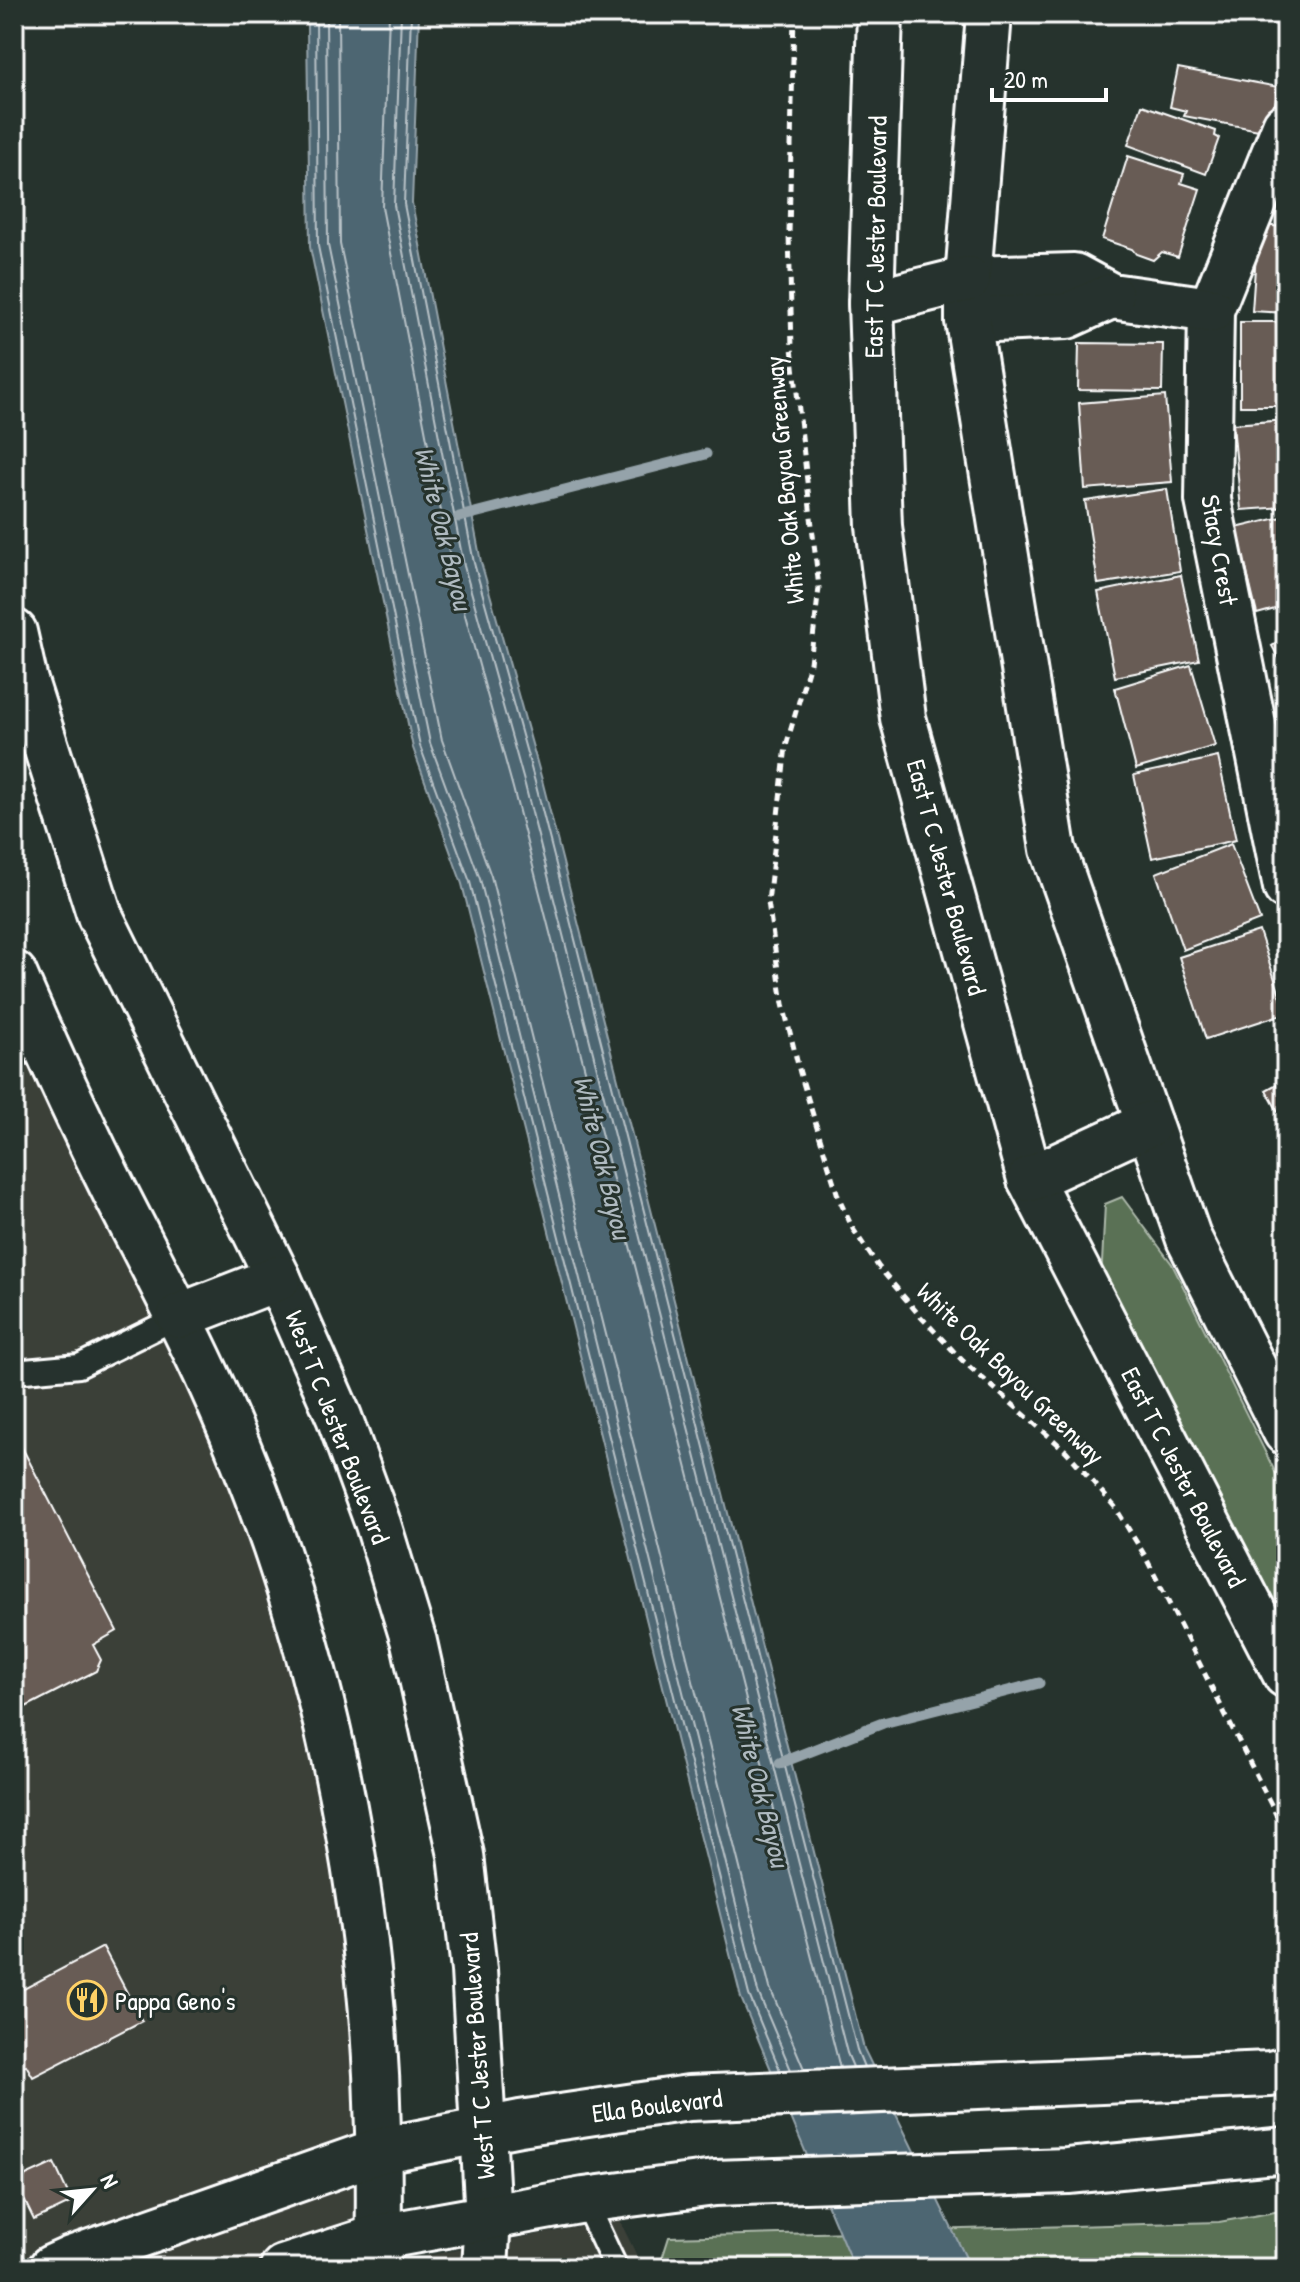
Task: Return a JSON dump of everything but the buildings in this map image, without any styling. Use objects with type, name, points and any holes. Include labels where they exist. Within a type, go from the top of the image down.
[{"type":"main road","name":"East T C Jester Boulevard","points":[[880,14],[871,303],[879,526],[903,718],[1030,1179],[1286,1675]]},
{"type":"main road","points":[[989,14],[968,300],[1053,849],[1189,1239],[1286,1432]]},
{"type":"main road","name":"Stacy Crest","points":[[1285,126],[1211,310],[1208,500],[1274,765],[1286,887]]},
{"type":"main road","points":[[871,303],[968,300],[1074,276],[1111,296],[1211,310]]},
{"type":"main road","name":"West T C Jester Boulevard","points":[[14,632],[19,682],[100,916],[278,1278],[339,1417],[378,1524],[414,1642],[461,1855],[474,1970],[484,2129],[488,2218],[485,2268]]},
{"type":"main road","points":[[14,974],[100,1160],[180,1316],[220,1404],[258,1499],[299,1625],[322,1708],[359,1893],[371,1993],[378,2151],[378,2253]]},
{"type":"main road","points":[[1030,1179],[1149,1124]]},
{"type":"main road","points":[[180,1316],[278,1278]]},
{"type":"main road","name":"Ella Boulevard","points":[[51,2268],[378,2151],[484,2129],[689,2098],[1270,2074],[1286,2070]]},
{"type":"main road","points":[[283,2268],[378,2253],[488,2218],[584,2200],[715,2183],[1068,2171],[1286,2150]]},
{"type":"lane","points":[[14,1372],[79,1366],[180,1316]]},
{"type":"lane","points":[[584,2200],[616,2268]]},
{"type":"path","name":"White Oak Bayou Greenway","points":[[794,14],[789,234],[792,348],[819,588],[810,663],[786,746],[768,902],[783,1004],[800,1073],[839,1199],[853,1229],[878,1266],[920,1316],[963,1361],[1066,1451],[1115,1507],[1145,1556],[1286,1834]]},
{"type":"shaded area","points":[[14,1032],[174,1357],[223,1470],[268,1598],[302,1716],[329,1843],[348,1985],[367,2267],[619,2219],[643,2268],[14,2268]]},
{"type":"green space","points":[[1122,1197],[1172,1264],[1286,1494],[1286,1645],[1101,1283],[1105,1204]]},
{"type":"green space","points":[[1286,2210],[1286,2268],[666,2268],[662,2259],[669,2237],[1219,2222]]},
{"type":"water","name":"White Oak Bayou","points":[[309,14],[419,14],[412,203],[481,562],[542,780],[864,2049],[971,2268],[854,2268],[741,1998],[462,884],[413,748],[310,247]]},
{"type":"waterway","name":"White Oak Bayou","points":[[459,517],[706,454]]},
{"type":"waterway","name":"White Oak Bayou","points":[[780,1763],[883,1723],[1039,1683]]},
{"type":"place","name":"Pappa Geno's","points":[[87,2000]]}]
